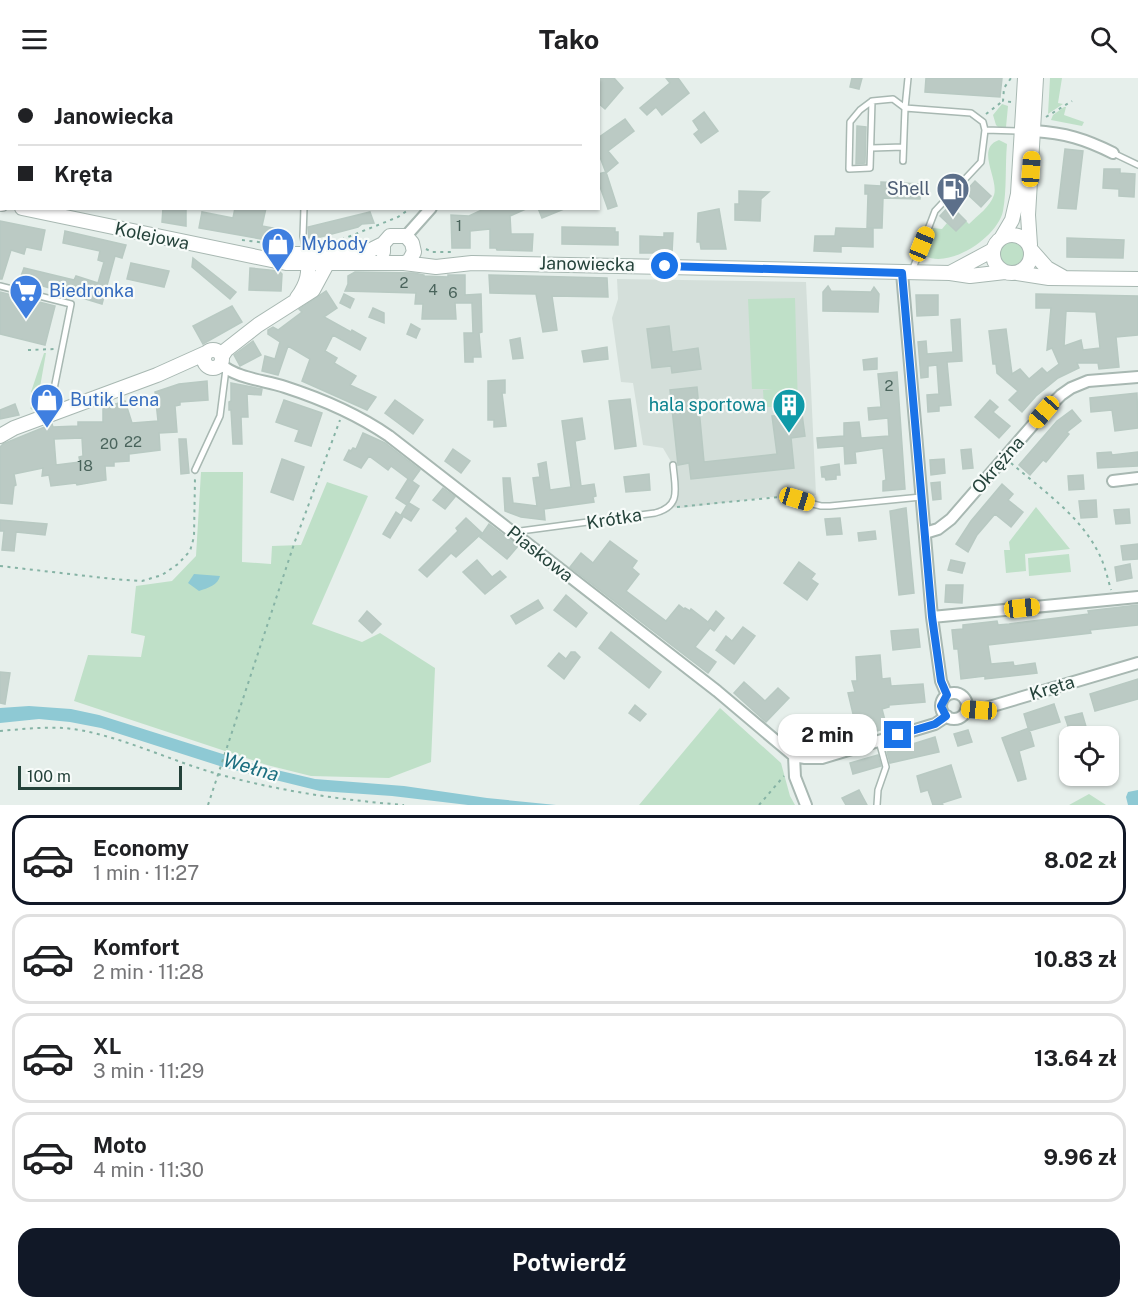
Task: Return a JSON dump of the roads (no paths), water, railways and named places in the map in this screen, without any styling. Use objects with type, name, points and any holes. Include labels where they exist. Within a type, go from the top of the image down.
[{"type":"street","points":[[1025,78],[1028,131],[1028,215],[1032,258],[1027,267],[1011,273],[996,265],[993,250],[1010,226],[1017,203],[1028,131],[1036,78]]},
{"type":"street","points":[[1028,131],[1080,138],[1113,153]]},
{"type":"street","name":"Kolejowa","points":[[32,210],[286,263],[365,253],[383,244]]},
{"type":"street","points":[[419,249],[409,261],[398,263],[384,254],[383,244],[390,236],[406,236],[428,210]]},
{"type":"street","points":[[1002,237],[1018,235],[1027,241],[1047,268],[1062,277]]},
{"type":"street","points":[[406,236],[419,249],[435,258],[472,263]]},
{"type":"street","name":"Janowiecka","points":[[950,273],[993,250]]},
{"type":"street","points":[[296,299],[307,284],[308,259]]},
{"type":"street","name":"Kolejowa","points":[[308,259],[327,264],[398,263]]},
{"type":"street","name":"Janowiecka","points":[[398,263],[436,267],[472,263],[950,273],[970,276],[1011,273],[1049,278],[1138,279]]},
{"type":"street","points":[[0,436],[14,428],[157,375],[216,360],[240,332],[258,325],[313,290],[327,264]]},
{"type":"street","points":[[907,273],[921,497],[932,617],[941,681],[947,695]]},
{"type":"street","name":"Piaskowa","points":[[216,360],[241,376],[286,388],[344,409],[389,436],[717,691],[794,760]]},
{"type":"street","name":"Okrężna","points":[[925,533],[938,529],[951,519],[1044,412],[1071,388],[1088,381],[1138,377]]},
{"type":"street","points":[[1113,481],[1138,478]]},
{"type":"street","points":[[932,617],[1138,597]]},
{"type":"street","name":"Kręta","points":[[966,710],[979,710],[1138,663]]},
{"type":"street","points":[[806,805],[798,789],[794,760],[822,758],[935,724],[946,716],[958,718],[966,710],[965,701],[960,695],[951,693],[947,695],[941,706],[946,716]]},
{"type":"lane","points":[[903,161],[908,78]]},
{"type":"lane","points":[[872,101],[870,168],[849,169],[850,122],[872,101],[893,99],[905,108],[971,113],[979,118],[986,130],[981,162],[935,211],[907,273]]},
{"type":"lane","points":[[986,130],[1028,131]]},
{"type":"lane","points":[[872,148],[903,147]]},
{"type":"lane","points":[[1113,153],[1138,165]]},
{"type":"lane","points":[[304,210],[303,236],[308,259]]},
{"type":"lane","points":[[0,286],[72,304],[52,399],[57,412]]},
{"type":"lane","points":[[195,470],[220,416],[216,360]]},
{"type":"lane","name":"Krótka","points":[[513,532],[655,513],[670,507],[675,495],[673,465]]},
{"type":"lane","points":[[785,497],[830,506],[921,497]]},
{"type":"lane","points":[[877,805],[878,790],[886,767],[879,741]]},
{"type":"water","points":[[194,574],[220,576],[215,584],[199,591],[188,583]]},
{"type":"water","name":"Wełna","points":[[29,706],[71,709],[99,715],[264,767],[315,779],[404,786],[556,805],[468,805],[392,796],[320,791],[226,768],[101,728],[39,719],[0,723],[0,708]]},
{"type":"water","points":[[1138,790],[1138,805],[1128,805],[1126,797],[1128,792]]},
{"type":"place","name":"Shell","points":[[953,218]]},
{"type":"place","name":"Mybody","points":[[278,273]]},
{"type":"place","name":"Biedronka","points":[[26,320]]},
{"type":"place","name":"Butik Lena","points":[[47,429]]},
{"type":"place","name":"hala sportowa","points":[[789,434]]}]
